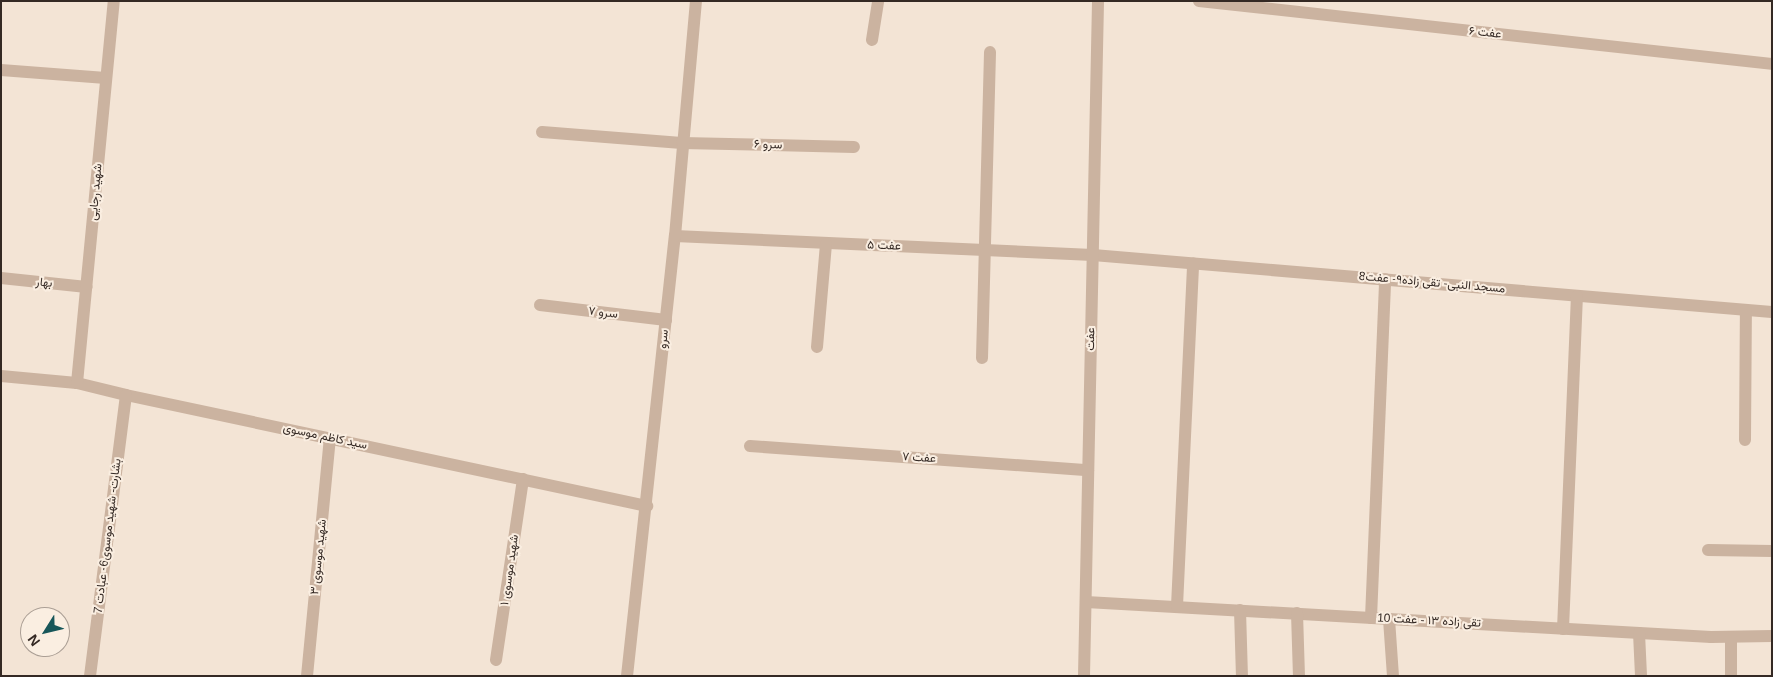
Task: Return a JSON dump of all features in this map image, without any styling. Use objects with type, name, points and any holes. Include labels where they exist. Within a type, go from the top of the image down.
[{"type":"street","name":"شهید رجایی","points":[[77,383],[114,1]]},
{"type":"street","name":"سرو","points":[[627,676],[675,236],[696,1]]},
{"type":"street","points":[[872,40],[878,1]]},
{"type":"street","name":"عفت","points":[[1084,676],[1098,1]]},
{"type":"street","name":"عفت ۶","points":[[1199,1],[1772,64]]},
{"type":"street","points":[[982,358],[990,52]]},
{"type":"street","points":[[1,70],[106,78]]},
{"type":"street","name":"سرو ۶","points":[[542,132],[682,143],[854,148]]},
{"type":"street","name":"عفت ۵","points":[[675,236],[1093,255]]},
{"type":"street","points":[[817,347],[826,244]]},
{"type":"street","name":"مسجد النبی- تقی زاده۹- عفت8","points":[[1093,255],[1772,312]]},
{"type":"street","points":[[1177,606],[1193,262]]},
{"type":"street","name":"بهار","points":[[1,278],[87,287]]},
{"type":"street","points":[[1371,618],[1385,279]]},
{"type":"street","points":[[1563,629],[1577,296]]},
{"type":"street","name":"سرو ۷","points":[[540,305],[666,320]]},
{"type":"street","points":[[1745,440],[1746,310]]},
{"type":"street","name":"سید کاظم موسوی","points":[[1,376],[77,383],[647,506]]},
{"type":"street","name":"بشارت- شهید موسوی6- عبادت 7","points":[[90,676],[126,395]]},
{"type":"street","name":"شهید موسوی ۳","points":[[307,676],[330,438]]},
{"type":"street","name":"عفت ۷","points":[[750,446],[1088,470]]},
{"type":"street","name":"شهید موسوی ۱","points":[[496,660],[523,479]]},
{"type":"street","points":[[1708,550],[1772,550]]},
{"type":"street","name":"تقی زاده ۱۳ - عفت 10","points":[[1086,602],[1640,633],[1732,637],[1772,636]]},
{"type":"street","points":[[1240,610],[1242,676]]},
{"type":"street","points":[[1297,613],[1299,676]]},
{"type":"street","points":[[1389,619],[1393,676]]},
{"type":"street","points":[[1640,633],[1641,676]]},
{"type":"street","points":[[1731,676],[1732,637]]}]
